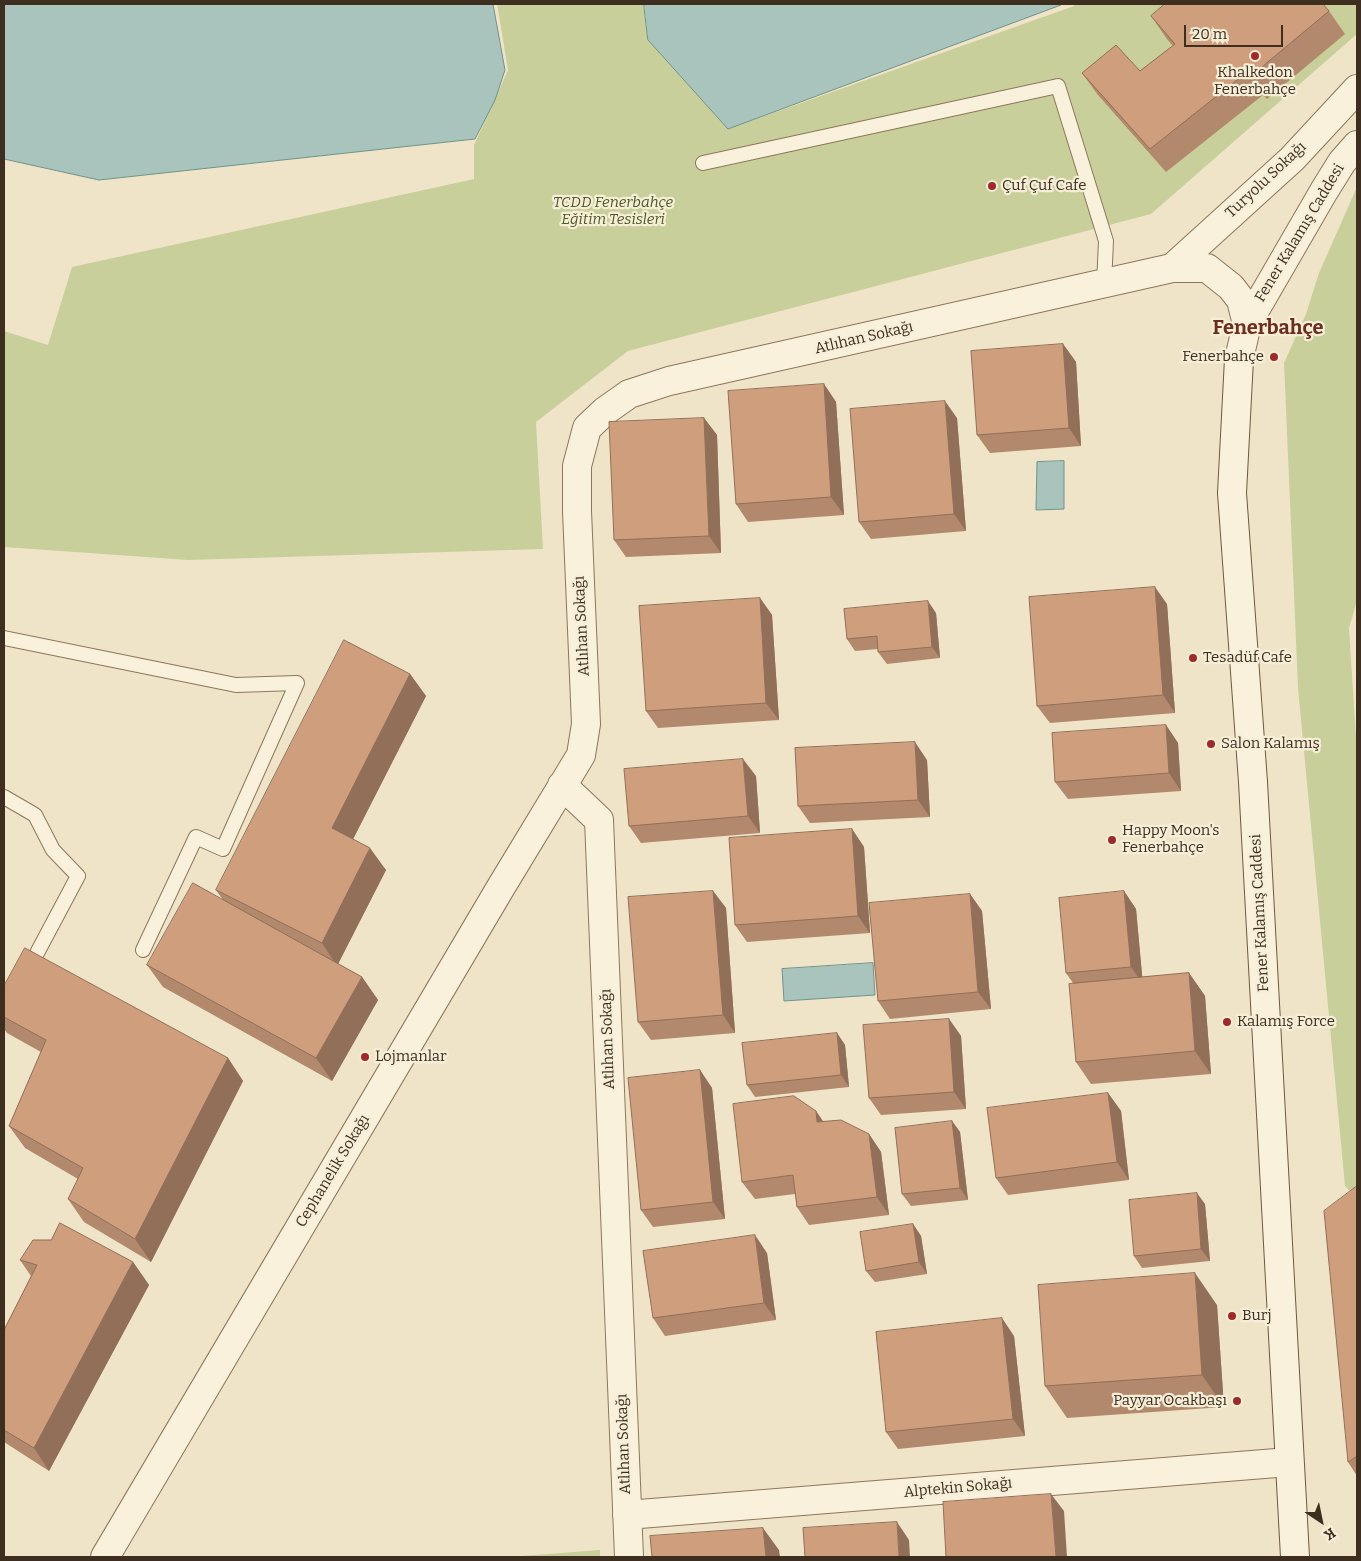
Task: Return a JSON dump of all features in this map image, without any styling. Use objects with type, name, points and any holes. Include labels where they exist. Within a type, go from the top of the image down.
[{"type":"street","name":"Turyolu Sokağı","points":[[1172,268],[1292,159],[1357,89]]},
{"type":"street","name":"Fener Kalamış Caddesi","points":[[1247,324],[1333,176],[1357,145]]},
{"type":"street","name":"Atlıhan Sokağı","points":[[629,1557],[598,820],[562,785],[581,754],[586,724],[577,511],[577,466],[587,428],[605,411],[629,394],[669,381],[1172,268],[1207,268],[1231,287],[1241,300],[1247,324],[1239,359]]},
{"type":"street","name":"Fener Kalamış Caddesi","points":[[1239,359],[1232,493],[1253,782],[1295,1557]]},
{"type":"street","name":"Cephanelik Sokağı","points":[[105,1557],[562,785]]},
{"type":"street","name":"Alptekin Sokağı","points":[[627,1514],[1289,1462]]},
{"type":"lane","points":[[703,163],[1058,86],[1106,241],[1104,284]]},
{"type":"lane","points":[[4,638],[236,685],[297,683],[223,849],[196,837],[143,950]]},
{"type":"lane","points":[[4,797],[35,815],[53,850],[78,876],[22,980]]},
{"type":"green space","name":"TCDD Fenerbahçe Eğitim Tesisleri","points":[[497,4],[643,4],[648,40],[728,129],[1074,6],[1073,4],[1357,4],[1357,34],[1151,214],[628,351],[536,422],[543,549],[188,560],[4,547],[4,331],[48,345],[72,267],[474,179],[474,145],[508,70]]},
{"type":"green space","points":[[1357,187],[1357,601],[1349,628],[1357,753],[1357,1193],[1353,1194],[1345,1186],[1298,688],[1284,363],[1306,314],[1319,273]]},
{"type":"green space","points":[[600,1550],[600,1557],[508,1557]]},
{"type":"water","points":[[4,4],[493,4],[505,70],[495,100],[475,139],[99,180],[4,159]]},
{"type":"water","points":[[644,4],[1061,5],[728,129],[648,40]]},
{"type":"water","points":[[1064,461],[1064,509],[1036,510],[1037,462]]},
{"type":"water","points":[[873,963],[875,995],[784,1001],[782,969]]},
{"type":"building","points":[[1165,4],[1323,4],[1329,11],[1251,76],[1247,72],[1150,149],[1082,73],[1116,45],[1140,71],[1175,44],[1151,16]]},
{"type":"building","points":[[1063,344],[1069,428],[977,435],[971,351]]},
{"type":"building","points":[[824,384],[831,497],[736,504],[728,391]]},
{"type":"building","points":[[945,401],[954,514],[859,522],[850,409]]},
{"type":"building","points":[[704,418],[709,536],[614,540],[609,422]]},
{"type":"building","points":[[1155,587],[1163,695],[1037,706],[1029,597]]},
{"type":"building","points":[[760,598],[766,703],[646,711],[639,606]]},
{"type":"building","points":[[928,601],[932,647],[878,652],[877,636],[847,639],[844,609]]},
{"type":"building","points":[[344,640],[410,674],[332,828],[370,848],[322,943],[216,890]]},
{"type":"building","points":[[1166,725],[1169,773],[1055,782],[1052,733]]},
{"type":"building","points":[[915,742],[918,800],[798,806],[795,748]]},
{"type":"building","points":[[743,759],[748,816],[629,826],[624,769]]},
{"type":"building","points":[[852,829],[858,916],[735,925],[729,838]]},
{"type":"building","points":[[193,883],[362,977],[316,1058],[147,965]]},
{"type":"building","points":[[713,891],[723,1015],[638,1022],[628,897]]},
{"type":"building","points":[[1124,891],[1131,967],[1066,973],[1059,898]]},
{"type":"building","points":[[970,894],[978,992],[878,1001],[869,903]]},
{"type":"building","points":[[25,948],[228,1058],[135,1239],[68,1199],[83,1168],[9,1126],[46,1040],[4,1017],[4,986]]},
{"type":"building","points":[[1189,973],[1195,1051],[1076,1062],[1069,984]]},
{"type":"building","points":[[949,1019],[954,1092],[869,1098],[863,1025]]},
{"type":"building","points":[[837,1033],[841,1075],[747,1085],[742,1043]]},
{"type":"building","points":[[700,1070],[713,1202],[641,1210],[628,1078]]},
{"type":"building","points":[[1108,1093],[1117,1162],[996,1178],[987,1108]]},
{"type":"building","points":[[794,1096],[816,1111],[817,1122],[841,1120],[869,1134],[877,1197],[797,1207],[793,1175],[742,1182],[733,1104]]},
{"type":"building","points":[[952,1121],[960,1188],[902,1194],[895,1128]]},
{"type":"building","points":[[1357,1186],[1357,1456],[1348,1462],[1324,1211]]},
{"type":"building","points":[[1197,1193],[1201,1249],[1134,1256],[1129,1200]]},
{"type":"building","points":[[60,1223],[133,1262],[34,1448],[4,1430],[4,1330],[37,1265],[20,1260],[33,1240],[51,1240]]},
{"type":"building","points":[[913,1224],[919,1262],[866,1271],[860,1232]]},
{"type":"building","points":[[755,1235],[764,1303],[653,1318],[643,1251]]},
{"type":"building","points":[[1195,1273],[1202,1375],[1045,1386],[1038,1285]]},
{"type":"building","points":[[1002,1318],[1013,1419],[886,1432],[876,1332]]},
{"type":"building","points":[[1051,1494],[1056,1557],[946,1557],[943,1502]]},
{"type":"building","points":[[897,1522],[899,1557],[805,1557],[803,1528]]},
{"type":"building","points":[[763,1528],[766,1557],[652,1557],[650,1536]]},
{"type":"place","name":"Khalkedon Fenerbahçe","points":[[1255,56]]},
{"type":"place","name":"Çuf Çuf Cafe","points":[[992,186]]},
{"type":"place","name":"Fenerbahçe","points":[[1274,357]]},
{"type":"place","name":"Tesadüf Cafe","points":[[1193,658]]},
{"type":"place","name":"Salon Kalamış","points":[[1211,744]]},
{"type":"place","name":"Happy Moon's Fenerbahçe","points":[[1112,840]]},
{"type":"place","name":"Kalamış Force","points":[[1227,1022]]},
{"type":"place","name":"Lojmanlar","points":[[365,1057]]},
{"type":"place","name":"Burj","points":[[1232,1316]]},
{"type":"place","name":"Payyar Ocakbaşı","points":[[1237,1401]]},
{"type":"district","name":"Fenerbahçe","points":[[1268,328]]}]
